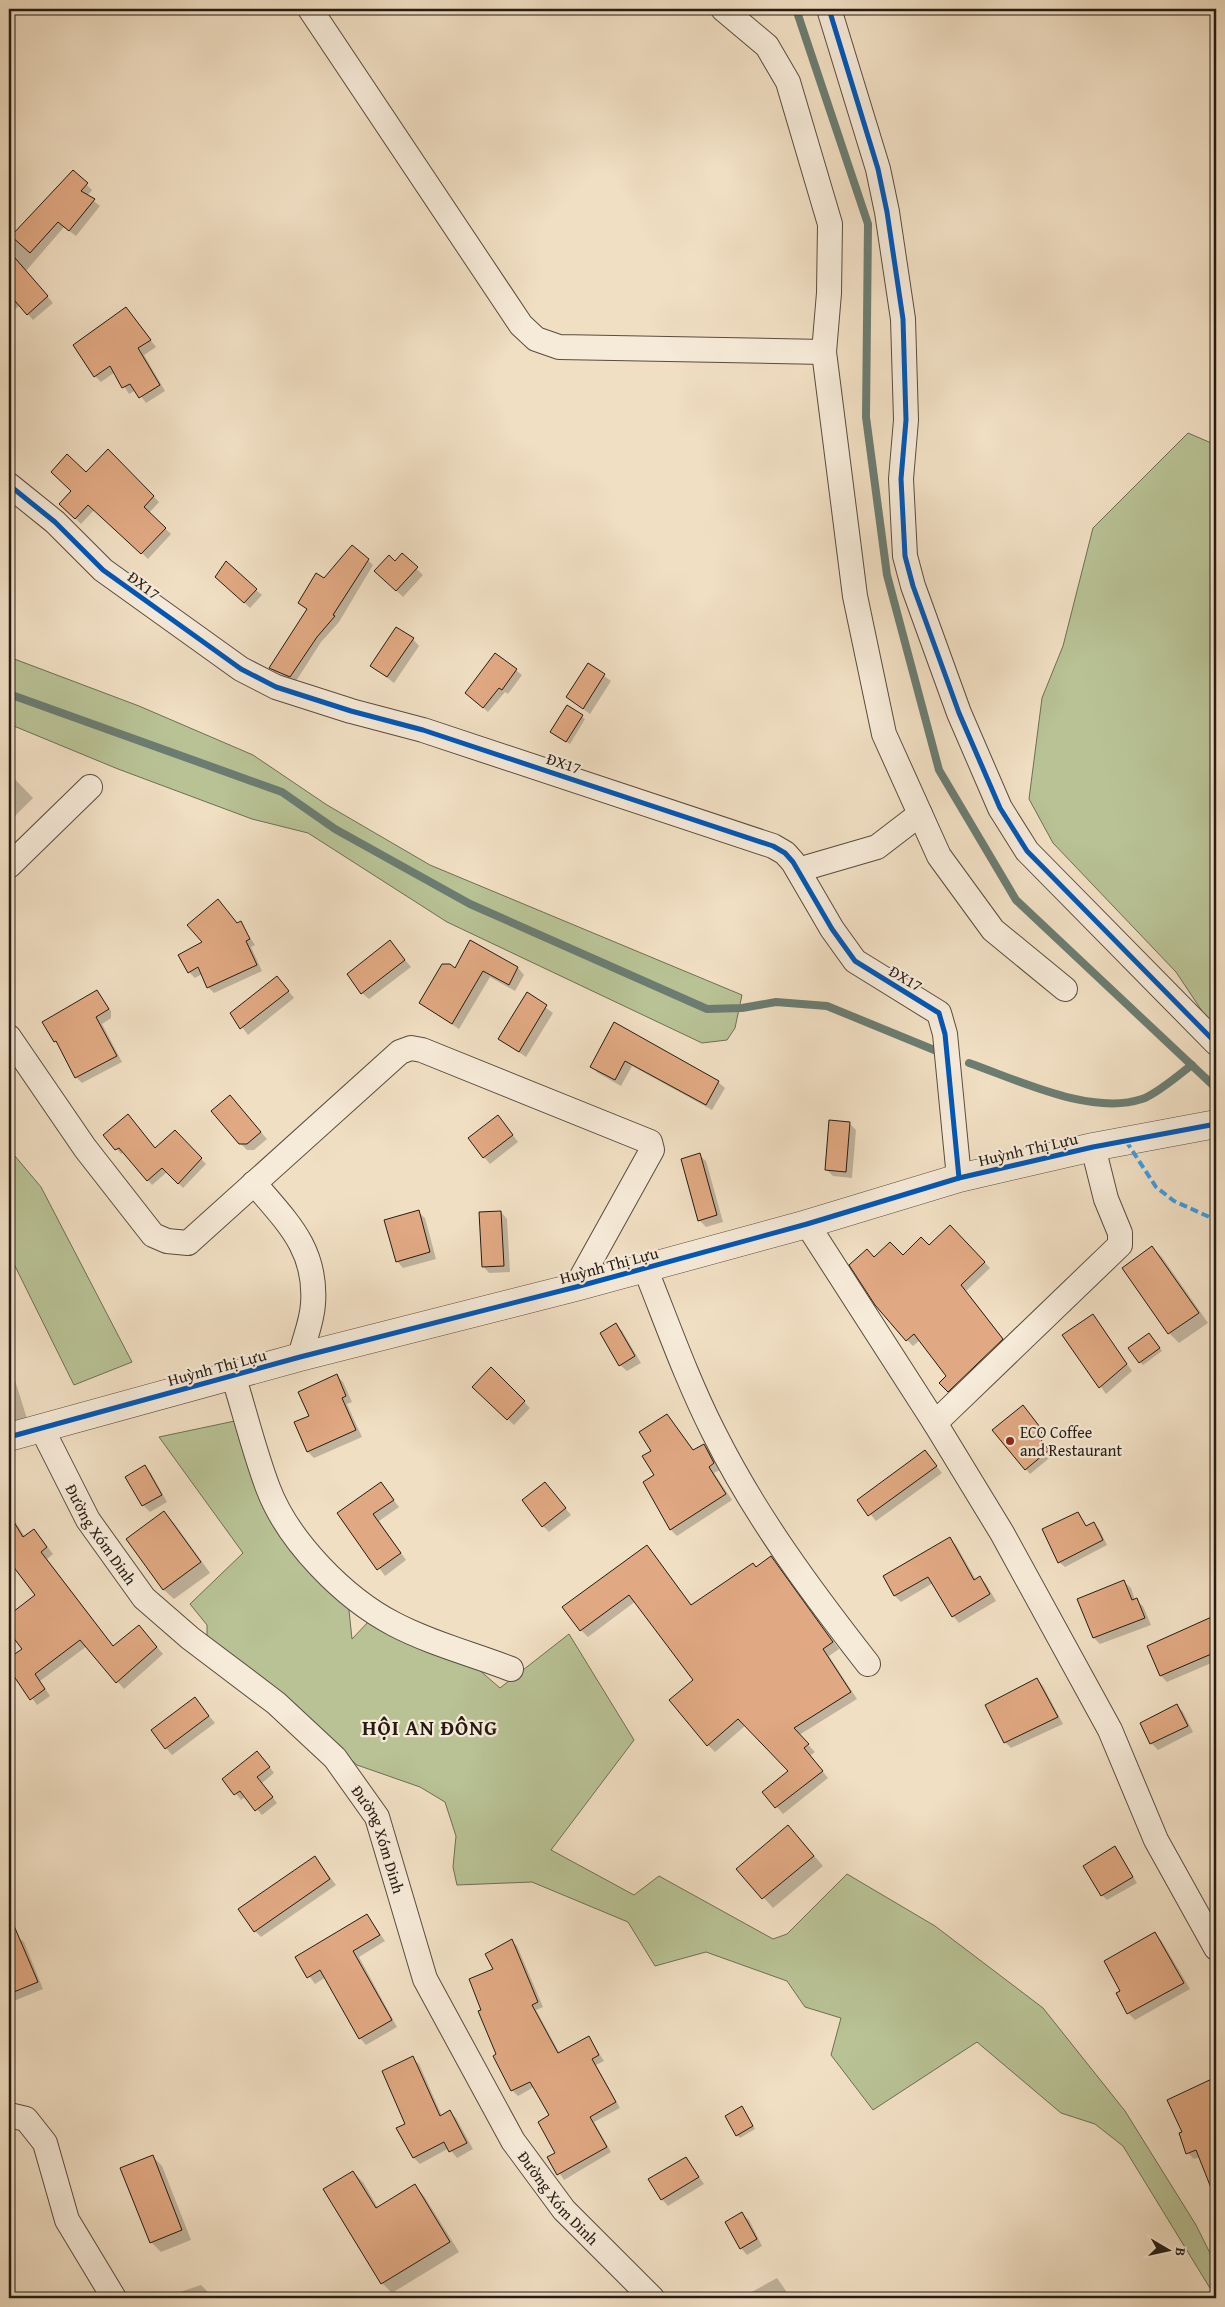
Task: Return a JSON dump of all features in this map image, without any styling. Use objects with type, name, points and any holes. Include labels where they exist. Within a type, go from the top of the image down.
[{"type":"street","points":[[310,9],[521,325],[536,339],[558,347],[824,352]]},
{"type":"street","points":[[723,9],[766,46],[788,82],[830,224],[829,293],[824,352],[855,596],[884,734],[939,856],[993,930],[1065,989]]},
{"type":"street","points":[[829,9],[878,169],[887,212],[903,319],[906,420],[901,479],[905,556],[913,586],[959,713],[1000,808],[1027,851],[1216,1042]]},
{"type":"street","name":"ĐX17","points":[[9,485],[55,522],[103,570],[240,669],[276,687],[351,711],[423,730],[773,846],[785,853],[798,870],[832,929],[855,960],[939,1013],[945,1034],[958,1178]]},
{"type":"street","points":[[9,866],[90,787]]},
{"type":"street","points":[[798,870],[877,847],[920,814]]},
{"type":"street","points":[[9,1038],[85,1148],[153,1235],[167,1241],[188,1243],[400,1052],[410,1048],[422,1050],[650,1142],[652,1150],[576,1287]]},
{"type":"street","name":"Huỳnh Thị Lựu","points":[[9,1437],[300,1357],[576,1287],[807,1224],[958,1178],[1092,1146],[1214,1124]]},
{"type":"street","points":[[935,1424],[1120,1245],[1120,1233],[1106,1198],[1092,1146]]},
{"type":"street","points":[[254,1182],[300,1239],[312,1271],[313,1306],[300,1357]]},
{"type":"street","points":[[807,1224],[935,1424],[1002,1533],[1110,1730],[1156,1840],[1216,1948]]},
{"type":"street","points":[[645,1268],[693,1387],[738,1478],[788,1558],[868,1664]]},
{"type":"street","points":[[233,1375],[268,1488],[280,1513],[315,1560],[355,1600],[389,1621],[511,1669]]},
{"type":"street","name":"Đường Xóm Dinh","points":[[42,1429],[88,1520],[144,1598],[190,1638],[276,1703],[316,1740],[335,1758],[377,1816],[424,1979],[513,2141],[564,2210],[652,2298]]},
{"type":"street","points":[[9,2115],[26,2120],[45,2143],[67,2220],[114,2298]]},
{"type":"green space","points":[[1188,433],[1216,445],[1216,1032],[1176,972],[1053,843],[1029,799],[1042,698],[1063,646],[1093,528]]},
{"type":"green space","points":[[9,657],[139,706],[253,755],[327,805],[430,865],[742,995],[735,1028],[727,1040],[702,1043],[447,922],[308,833],[252,819],[118,769],[9,724]]},
{"type":"green space","points":[[9,1149],[41,1187],[132,1362],[74,1385],[9,1254]]},
{"type":"green space","points":[[249,1418],[305,1553],[348,1601],[352,1639],[371,1619],[434,1631],[500,1688],[569,1634],[634,1740],[551,1850],[634,1895],[659,1876],[773,1939],[787,1934],[847,1874],[935,1926],[1043,2008],[1125,2111],[1196,2225],[1216,2265],[1216,2298],[1123,2146],[1095,2124],[1061,2113],[977,2042],[873,2110],[831,2055],[841,2018],[805,2007],[787,1981],[706,1952],[655,1966],[628,1922],[532,1882],[457,1885],[453,1867],[456,1836],[445,1802],[420,1787],[357,1765],[254,1675],[207,1643],[207,1625],[190,1604],[243,1553],[159,1437]]},
{"type":"building","points":[[73,170],[88,183],[81,191],[95,199],[69,231],[58,222],[30,253],[11,236]]},
{"type":"building","points":[[9,251],[48,296],[27,315],[9,294]]},
{"type":"building","points":[[126,307],[151,340],[138,348],[160,385],[139,398],[130,384],[122,388],[110,366],[94,377],[73,345]]},
{"type":"building","points":[[108,449],[154,496],[144,507],[166,528],[141,554],[88,505],[75,519],[59,504],[71,491],[51,472],[67,454],[86,472]]},
{"type":"building","points":[[352,545],[369,559],[333,615],[335,616],[317,637],[290,677],[269,668],[307,609],[298,603],[316,573],[324,578]]},
{"type":"building","points":[[402,553],[418,567],[396,591],[374,571],[389,555],[395,561]]},
{"type":"building","points":[[226,561],[257,589],[244,603],[215,577]]},
{"type":"building","points":[[396,627],[414,638],[387,677],[370,666]]},
{"type":"building","points":[[495,653],[517,669],[502,690],[499,688],[483,708],[465,693]]},
{"type":"building","points":[[588,663],[605,674],[583,709],[566,697]]},
{"type":"building","points":[[567,705],[583,715],[566,742],[550,732]]},
{"type":"building","points":[[218,899],[237,923],[241,921],[250,939],[246,941],[257,965],[207,988],[198,967],[188,973],[178,955],[202,942],[187,925]]},
{"type":"building","points":[[390,940],[405,960],[361,994],[347,974]]},
{"type":"building","points":[[470,940],[518,967],[509,985],[483,971],[452,1024],[419,1003],[442,964],[450,964],[455,968]]},
{"type":"building","points":[[277,976],[289,991],[240,1029],[230,1013]]},
{"type":"building","points":[[97,990],[109,1009],[96,1017],[117,1056],[75,1078],[56,1041],[54,1042],[42,1022]]},
{"type":"building","points":[[527,992],[547,1005],[519,1052],[498,1039]]},
{"type":"building","points":[[614,1022],[719,1081],[706,1105],[625,1061],[615,1080],[590,1067]]},
{"type":"building","points":[[230,1095],[261,1132],[247,1144],[239,1144],[211,1111]]},
{"type":"building","points":[[128,1114],[155,1148],[175,1130],[202,1158],[178,1184],[162,1168],[147,1181],[119,1148],[115,1150],[103,1135]]},
{"type":"building","points":[[498,1115],[513,1135],[483,1158],[468,1138]]},
{"type":"building","points":[[829,1120],[850,1122],[846,1172],[825,1170]]},
{"type":"building","points":[[700,1153],[717,1215],[698,1221],[681,1159]]},
{"type":"building","points":[[419,1210],[430,1252],[396,1262],[384,1220]]},
{"type":"building","points":[[501,1211],[504,1266],[482,1267],[479,1212]]},
{"type":"building","points":[[950,1225],[985,1262],[961,1285],[1003,1339],[948,1392],[939,1383],[946,1376],[914,1334],[906,1341],[875,1305],[849,1265],[867,1249],[874,1257],[890,1242],[903,1255],[921,1237],[929,1245]]},
{"type":"building","points":[[1152,1246],[1199,1313],[1168,1334],[1122,1268]]},
{"type":"building","points":[[1093,1314],[1127,1364],[1099,1388],[1062,1335]]},
{"type":"building","points":[[616,1323],[635,1356],[619,1366],[600,1333]]},
{"type":"building","points":[[1149,1333],[1160,1348],[1139,1363],[1128,1348]]},
{"type":"building","points":[[491,1367],[525,1401],[507,1420],[472,1387]]},
{"type":"building","points":[[337,1374],[346,1396],[342,1398],[356,1430],[307,1452],[294,1422],[309,1416],[298,1392]]},
{"type":"building","points":[[1023,1405],[1043,1431],[1038,1436],[1049,1450],[1025,1470],[992,1430]]},
{"type":"building","points":[[667,1414],[693,1450],[704,1444],[714,1463],[709,1467],[726,1494],[670,1530],[643,1482],[654,1475],[642,1456],[651,1451],[639,1432]]},
{"type":"building","points":[[925,1450],[937,1466],[868,1516],[857,1500]]},
{"type":"building","points":[[145,1465],[162,1495],[142,1506],[125,1477]]},
{"type":"building","points":[[381,1482],[394,1500],[373,1514],[401,1553],[377,1570],[337,1513]]},
{"type":"building","points":[[545,1482],[566,1508],[542,1527],[522,1500]]},
{"type":"building","points":[[164,1511],[201,1562],[163,1590],[126,1539]]},
{"type":"building","points":[[1078,1512],[1086,1526],[1094,1522],[1103,1540],[1058,1563],[1042,1529]]},
{"type":"building","points":[[9,1514],[23,1537],[34,1529],[47,1547],[41,1552],[113,1646],[139,1625],[157,1647],[116,1683],[80,1640],[35,1674],[45,1689],[30,1700],[9,1669],[9,1658],[22,1649],[9,1632],[9,1615],[35,1595],[9,1561]]},
{"type":"building","points":[[950,1537],[974,1580],[980,1576],[990,1594],[952,1617],[928,1577],[894,1596],[883,1576]]},
{"type":"building","points":[[647,1545],[691,1605],[753,1563],[756,1567],[771,1556],[833,1642],[823,1649],[851,1692],[794,1728],[809,1744],[804,1748],[823,1771],[775,1808],[762,1792],[788,1771],[738,1719],[707,1746],[669,1700],[693,1680],[629,1595],[580,1631],[562,1607]]},
{"type":"building","points":[[1124,1580],[1132,1600],[1137,1598],[1145,1618],[1093,1638],[1077,1599]]},
{"type":"building","points":[[1216,1615],[1216,1652],[1160,1676],[1147,1646]]},
{"type":"building","points":[[1037,1678],[1058,1717],[1004,1743],[985,1705]]},
{"type":"building","points":[[195,1697],[209,1716],[165,1749],[151,1730]]},
{"type":"building","points":[[1177,1704],[1188,1726],[1150,1744],[1140,1723]]},
{"type":"building","points":[[257,1751],[270,1767],[257,1777],[273,1797],[255,1811],[240,1791],[234,1795],[222,1779]]},
{"type":"building","points":[[788,1825],[814,1856],[762,1899],[736,1869]]},
{"type":"building","points":[[1115,1846],[1133,1877],[1101,1896],[1083,1866]]},
{"type":"building","points":[[315,1856],[330,1879],[254,1932],[238,1909]]},
{"type":"building","points":[[9,1914],[38,1982],[9,1994]]},
{"type":"building","points":[[367,1914],[380,1935],[353,1951],[392,2020],[359,2039],[320,1970],[307,1978],[295,1957]]},
{"type":"building","points":[[1155,1932],[1184,1983],[1127,2014],[1116,1993],[1120,1991],[1104,1961]]},
{"type":"building","points":[[512,1939],[538,2002],[532,2005],[558,2053],[589,2036],[599,2055],[592,2059],[616,2102],[590,2117],[607,2147],[557,2175],[547,2157],[555,2153],[538,2122],[549,2115],[530,2082],[511,2091],[493,2056],[496,2054],[478,2011],[481,2010],[469,1979],[493,1969],[485,1954]]},
{"type":"building","points":[[413,2056],[440,2116],[450,2110],[467,2143],[449,2152],[444,2142],[413,2158],[396,2128],[405,2124],[382,2071]]},
{"type":"building","points":[[1216,2077],[1215,2198],[1196,2150],[1186,2154],[1179,2133],[1182,2132],[1167,2100]]},
{"type":"building","points":[[742,2106],[753,2126],[736,2136],[725,2116]]},
{"type":"building","points":[[153,2155],[182,2230],[150,2243],[120,2168]]},
{"type":"building","points":[[686,2157],[699,2177],[661,2200],[648,2179]]},
{"type":"building","points":[[353,2171],[376,2208],[415,2184],[450,2242],[381,2284],[323,2189]]},
{"type":"building","points":[[742,2212],[757,2239],[740,2249],[725,2222]]},
{"type":"waterway","points":[[796,9],[868,224],[866,417],[887,575],[939,770],[1016,900],[1216,1088]]},
{"type":"waterway","points":[[9,694],[282,792],[335,829],[470,904],[707,1009],[742,1008],[776,1002],[827,1006],[944,1054]]},
{"type":"waterway","points":[[969,1063],[1055,1094],[1100,1103],[1122,1103],[1148,1097],[1192,1065]]},
{"type":"marked path","points":[[1126,1141],[1156,1187],[1174,1201],[1216,1220]]},
{"type":"cycle path","points":[[829,9],[878,169],[887,212],[903,319],[906,420],[901,479],[905,556],[913,586],[959,713],[1000,808],[1027,851],[1216,1043]]},
{"type":"cycle path","points":[[9,485],[55,522],[103,570],[241,669],[276,687],[351,711],[423,730],[773,846],[785,853],[793,862],[832,929],[855,961],[939,1013],[945,1034],[959,1178]]},
{"type":"cycle path","points":[[9,1437],[300,1357],[576,1287],[807,1224],[959,1178],[1093,1147],[1216,1124]]},
{"type":"place","name":"ECO Coffee and Restaurant","points":[[1010,1441]]},
{"type":"district","name":"HỘI AN ĐÔNG","points":[[430,1727]]}]
